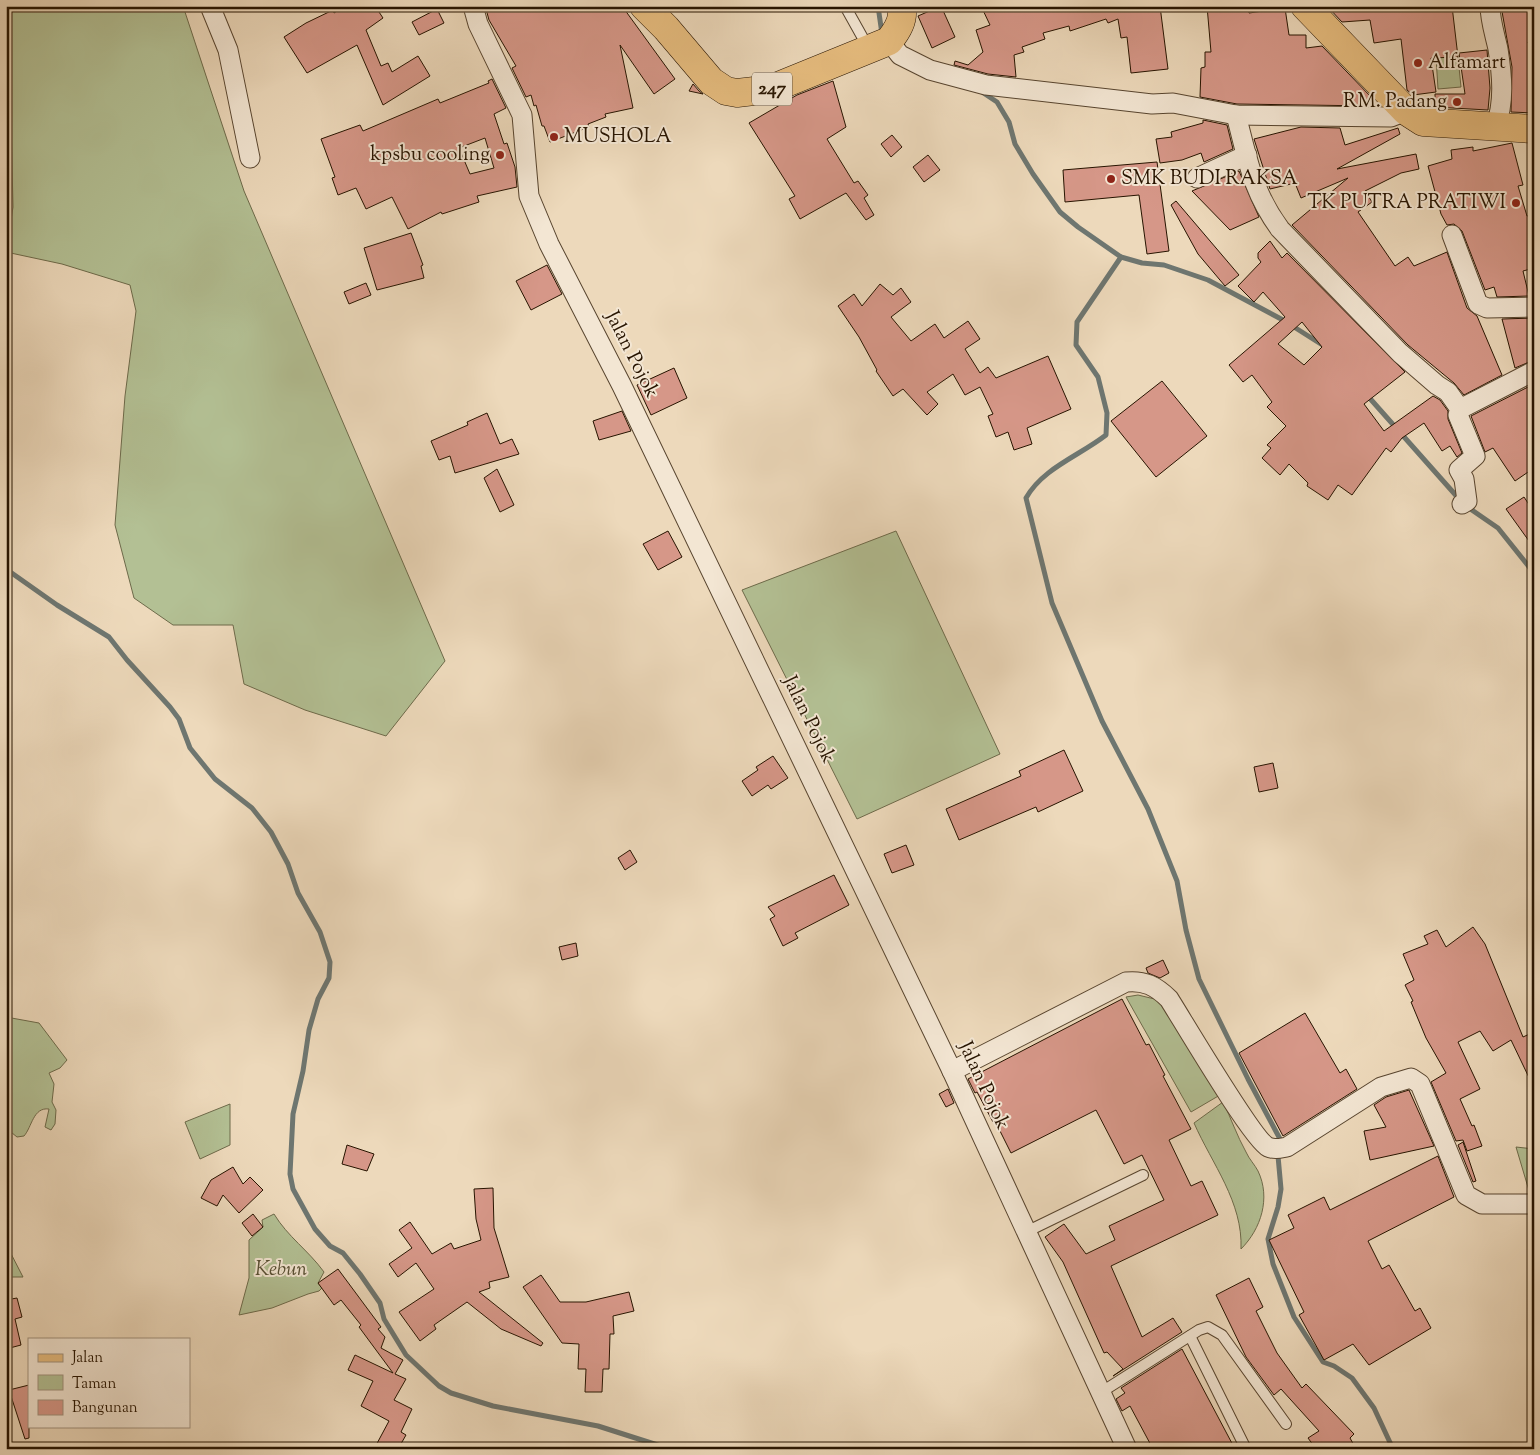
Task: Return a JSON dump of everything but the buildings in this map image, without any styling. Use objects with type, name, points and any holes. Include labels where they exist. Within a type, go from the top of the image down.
[{"type":"main road","name":"247","points":[[644,6],[666,28],[712,81],[726,91],[737,93],[771,89],[880,45]]},
{"type":"main road","points":[[880,45],[898,30],[902,12],[901,6]]},
{"type":"main road","points":[[1305,6],[1406,111],[1423,122],[1534,128]]},
{"type":"street","points":[[210,6],[228,50],[250,158]]},
{"type":"street","name":"Jalan Pojok","points":[[473,6],[478,24],[522,115],[529,196],[549,244],[626,394],[952,1071],[1127,1449]]},
{"type":"street","points":[[1490,6],[1498,50],[1501,83],[1501,111],[1495,127]]},
{"type":"street","points":[[880,45],[930,70],[986,85],[1152,104],[1173,104],[1236,115],[1391,117],[1406,111]]},
{"type":"street","points":[[1236,115],[1254,186],[1268,213],[1280,229],[1400,353],[1437,386],[1448,392],[1460,408]]},
{"type":"street","points":[[1197,178],[1247,155]]},
{"type":"street","points":[[1452,235],[1478,304],[1487,308],[1534,306]]},
{"type":"street","points":[[1462,504],[1467,501],[1464,479],[1459,470],[1475,456],[1458,416],[1460,408],[1534,371]]},
{"type":"street","points":[[952,1071],[1126,982],[1139,981],[1158,989],[1169,999],[1244,1116],[1267,1147],[1275,1149],[1287,1146],[1381,1086],[1411,1078],[1420,1084],[1466,1195],[1482,1204],[1534,1204]]},
{"type":"lane","points":[[845,6],[880,45]]},
{"type":"lane","points":[[1026,1232],[1143,1175]]},
{"type":"lane","points":[[1100,1393],[1190,1336],[1208,1328],[1222,1335],[1286,1424]]},
{"type":"lane","points":[[1190,1336],[1246,1449]]},
{"type":"green space","points":[[6,6],[183,6],[244,191],[445,661],[386,736],[305,710],[244,684],[233,625],[173,625],[134,598],[115,525],[125,396],[136,311],[130,285],[62,264],[6,252],[13,207],[11,121],[6,107]]},
{"type":"green space","points":[[1436,57],[1458,57],[1461,87],[1438,89]]},
{"type":"green space","points":[[896,531],[1000,754],[857,819],[742,590]]},
{"type":"green space","points":[[1138,995],[1167,1002],[1220,1095],[1191,1112],[1126,997]]},
{"type":"green space","points":[[6,1017],[39,1023],[67,1060],[60,1068],[49,1073],[54,1084],[52,1102],[56,1110],[55,1124],[51,1130],[45,1127],[49,1109],[44,1109],[36,1114],[24,1136],[17,1137],[6,1128]]},
{"type":"green space","points":[[1223,1102],[1243,1146],[1258,1171],[1264,1192],[1264,1202],[1259,1223],[1241,1249],[1237,1215],[1232,1199],[1194,1123]]},
{"type":"green space","points":[[230,1104],[230,1145],[200,1159],[185,1122]]},
{"type":"green space","points":[[1516,1147],[1534,1149],[1534,1192],[1530,1194]]},
{"type":"green space","name":"Kebun","points":[[274,1214],[285,1230],[324,1272],[318,1283],[322,1288],[319,1291],[272,1308],[239,1315],[249,1278],[249,1240],[263,1227],[262,1220]]},
{"type":"green space","points":[[6,1244],[23,1277],[6,1277]]},
{"type":"waterway","points":[[878,6],[882,34]]},
{"type":"waterway","points":[[982,92],[997,102],[1009,122],[1015,144],[1033,174],[1060,212],[1078,227],[1121,257],[1142,263],[1164,265],[1208,280],[1283,320],[1324,346]]},
{"type":"waterway","points":[[1121,257],[1077,322],[1076,345],[1098,377],[1107,413],[1106,435],[1052,470],[1042,478],[1026,498],[1052,603],[1102,721],[1148,809],[1177,881],[1186,930],[1199,979],[1280,1139],[1278,1156],[1281,1189],[1278,1207],[1268,1239],[1273,1264],[1294,1317],[1323,1362],[1334,1366],[1352,1378],[1374,1408],[1393,1449]]},
{"type":"waterway","points":[[1366,394],[1460,500]]},
{"type":"waterway","points":[[1466,506],[1498,528],[1534,573]]},
{"type":"waterway","points":[[6,569],[57,605],[109,637],[179,719],[190,748],[215,779],[252,808],[271,832],[288,864],[298,893],[320,932],[330,962],[329,978],[318,999],[309,1030],[303,1071],[293,1114],[290,1174],[293,1189],[315,1229],[330,1246],[343,1253],[380,1303],[384,1319],[406,1355],[439,1386],[451,1393],[493,1406],[598,1426],[670,1449]]},
{"type":"place","name":"Alfamart","points":[[1418,63]]},
{"type":"place","name":"RM. Padang","points":[[1457,102]]},
{"type":"place","name":"MUSHOLA","points":[[554,137]]},
{"type":"place","name":"kpsbu cooling","points":[[500,155]]},
{"type":"place","name":"SMK BUDI RAKSA","points":[[1111,179]]},
{"type":"place","name":"TK PUTRA PRATIWI","points":[[1516,203]]}]
